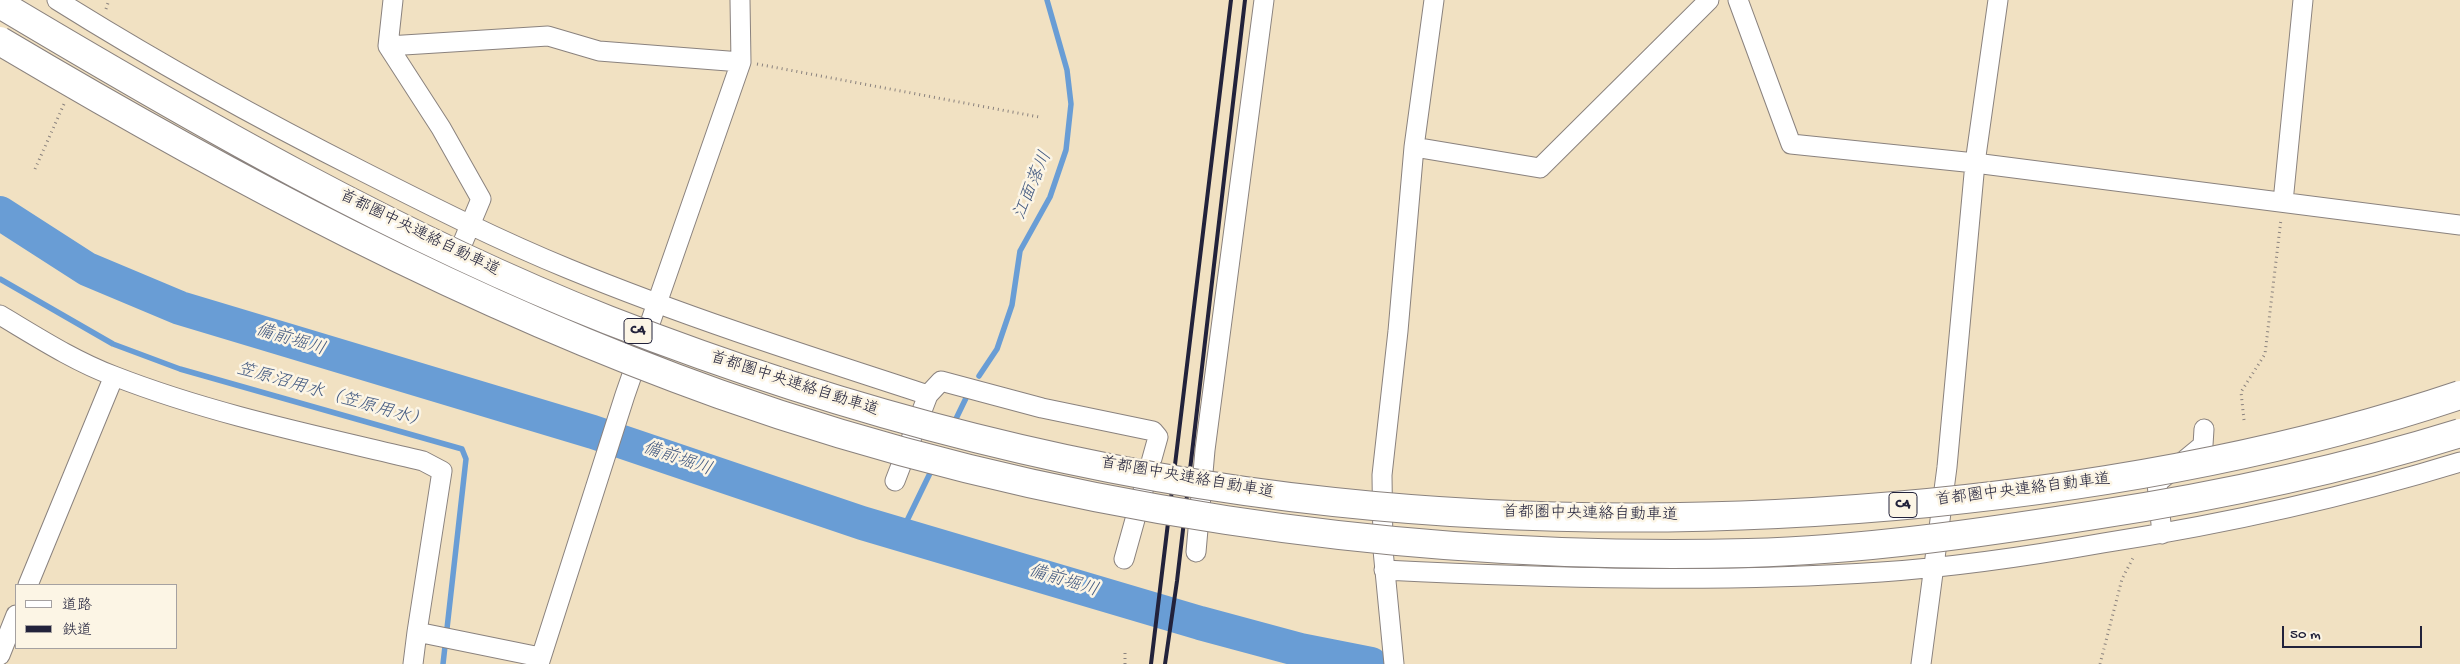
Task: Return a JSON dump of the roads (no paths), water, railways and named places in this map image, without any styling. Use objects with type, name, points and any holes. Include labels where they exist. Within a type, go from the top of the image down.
[{"type":"highway","name":"首都圏中央連絡自動車道","points":[[0,4],[217,130],[339,195],[470,260],[603,318],[722,363],[839,401],[929,426],[1031,451],[1235,490],[1334,502],[1469,513],[1716,517],[1860,509],[1985,497],[2140,476],[2268,449],[2460,395]]},
{"type":"highway","name":"首都圏中央連絡自動車道","points":[[0,42],[196,153],[335,226],[458,286],[587,343],[719,394],[831,431],[937,460],[1106,498],[1228,520],[1331,535],[1535,550],[1644,554],[1751,553],[1864,546],[1978,534],[2172,503],[2267,483],[2460,433]]},
{"type":"street","points":[[57,0],[278,128],[470,226],[568,269],[658,303],[928,395]]},
{"type":"street","points":[[394,0],[388,46],[441,128],[481,199],[450,272]]},
{"type":"street","points":[[417,632],[540,661],[623,400],[742,62],[740,0]]},
{"type":"street","points":[[1196,552],[1205,450],[1264,0]]},
{"type":"street","points":[[1394,664],[1392,631],[1384,570],[1382,475],[1398,331],[1414,147],[1434,0]]},
{"type":"street","points":[[1414,147],[1540,168],[1709,0]]},
{"type":"street","points":[[1738,0],[1791,144],[1975,164],[2460,225]]},
{"type":"street","points":[[1921,664],[1947,467],[1975,164],[1998,0]]},
{"type":"street","points":[[2282,202],[2303,0]]},
{"type":"street","points":[[388,46],[548,36],[599,51],[742,62]]},
{"type":"street","points":[[0,316],[81,362],[114,376],[201,407],[423,460],[442,470],[413,664]]},
{"type":"street","points":[[28,584],[114,376]]},
{"type":"street","points":[[894,482],[928,395],[941,381],[1042,408],[1153,431],[1158,437],[1124,559]]},
{"type":"street","points":[[2162,534],[2157,483],[2203,445],[2204,429]]},
{"type":"street","points":[[1384,570],[1637,579],[1791,576],[1933,567],[2050,552],[2162,534],[2287,508],[2391,483],[2460,462]]},
{"type":"street","points":[[0,654],[15,617]]},
{"type":"waterway","name":"江面落川","points":[[979,376],[997,349],[1012,305],[1020,251],[1050,197],[1066,150],[1071,104],[1067,70],[1047,0]]},
{"type":"waterway","name":"備前堀川","points":[[0,213],[87,269],[180,308],[593,432],[862,523],[1200,623],[1300,650],[1371,664]]},
{"type":"waterway","name":"笠原沼用水（笠原用水）","points":[[0,279],[113,344],[180,369],[462,449],[466,459],[443,664]]},
{"type":"waterway","name":"江面落川","points":[[953,425],[967,396]]},
{"type":"waterway","name":"江面落川","points":[[901,533],[933,467]]},
{"type":"railway","points":[[1151,664],[1231,0]]},
{"type":"railway","points":[[1165,664],[1177,581],[1245,0]]}]
